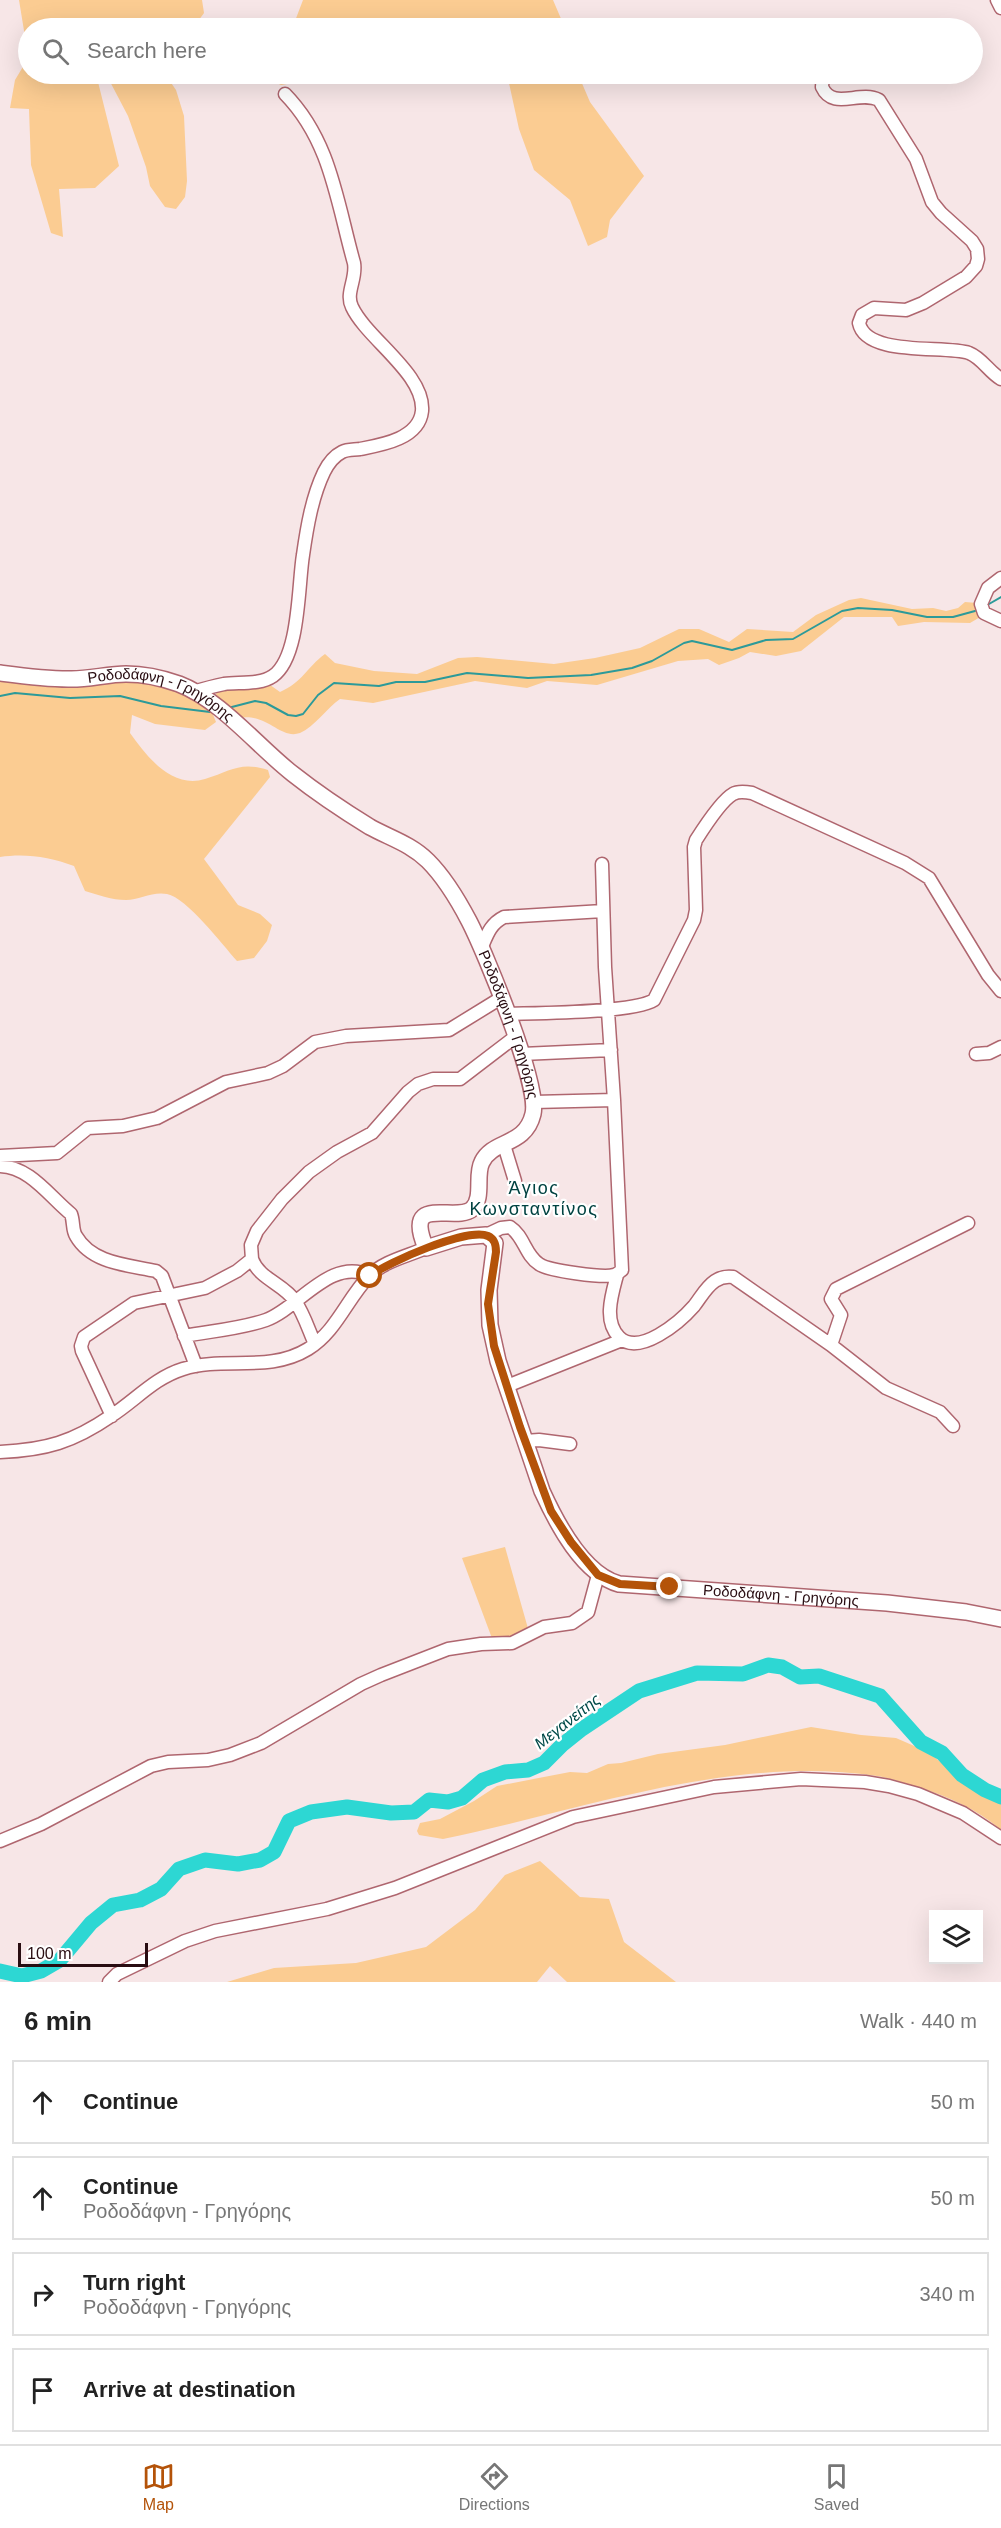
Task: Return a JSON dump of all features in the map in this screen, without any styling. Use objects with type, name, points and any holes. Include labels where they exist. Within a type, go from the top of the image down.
[{"type":"main road","name":"Ροδοδάφνη - Γρηγόρης","points":[[0,673],[69,680],[137,675],[168,681],[193,692],[214,706],[293,775],[321,795],[369,826],[414,849],[429,861],[459,903],[481,949],[522,1054],[534,1102],[527,1130],[520,1137],[488,1154],[480,1164],[478,1197],[472,1209],[459,1212],[436,1212],[424,1219],[420,1231],[426,1248]]},
{"type":"main road","points":[[426,1248],[461,1237],[486,1235],[495,1243],[489,1290],[490,1325],[498,1361],[551,1511],[566,1535],[598,1575]]},
{"type":"main road","name":"Ροδοδάφνη - Γρηγόρης","points":[[598,1575],[620,1584],[887,1603],[966,1612],[1001,1619]]},
{"type":"street","points":[[997,0],[1001,8]]},
{"type":"street","points":[[822,84],[830,98],[838,100],[870,95],[879,100],[916,159],[932,202],[972,242],[978,253],[976,266],[966,277],[923,303],[906,310],[874,308],[866,312],[859,323],[862,332],[871,338],[925,351],[967,352],[980,359],[1001,379]]},
{"type":"street","points":[[193,692],[224,684],[266,680],[282,666],[296,626],[299,578],[309,517],[325,469],[340,453],[392,441],[405,435],[414,427],[422,414],[414,384],[352,309],[350,291],[356,273],[324,150],[305,116],[285,94]]},
{"type":"street","points":[[1001,578],[988,588],[981,604],[984,613],[1001,621]]},
{"type":"street","points":[[507,1014],[643,1006],[658,996],[694,920],[696,910],[694,847],[696,840],[726,801],[739,792],[752,793],[905,863],[924,874],[944,900],[988,975],[1001,992]]},
{"type":"street","points":[[602,864],[623,1263],[611,1298],[610,1320],[615,1333],[622,1340]]},
{"type":"street","points":[[481,949],[495,921],[504,917],[603,910]]},
{"type":"street","points":[[0,1156],[57,1153],[88,1128],[123,1126],[157,1118],[226,1082],[268,1073],[283,1066],[315,1042],[346,1036],[449,1030],[501,998]]},
{"type":"street","points":[[315,1344],[296,1301],[286,1290],[260,1273],[252,1259],[251,1245],[257,1231],[282,1199],[309,1172],[337,1152],[372,1133],[408,1092],[418,1084],[433,1079],[460,1079],[515,1037]]},
{"type":"street","points":[[976,1054],[989,1053],[1001,1047]]},
{"type":"street","points":[[522,1054],[610,1050]]},
{"type":"street","points":[[534,1102],[614,1100]]},
{"type":"street","points":[[504,1145],[515,1180]]},
{"type":"street","points":[[0,1166],[10,1167],[27,1175],[70,1214],[74,1221],[74,1233],[85,1246],[104,1260],[156,1271],[162,1276],[196,1366]]},
{"type":"street","points":[[831,1345],[841,1315],[831,1299],[836,1289],[968,1223]]},
{"type":"street","points":[[486,1235],[501,1228],[510,1227],[518,1233],[531,1257],[544,1267],[604,1276],[617,1275]]},
{"type":"street","points":[[0,1452],[37,1449],[60,1444],[112,1416],[154,1382],[177,1371],[196,1366],[271,1363],[297,1355],[315,1344],[332,1327],[370,1276],[389,1263],[426,1248]]},
{"type":"street","points":[[112,1416],[82,1351],[82,1340],[88,1333],[134,1303],[213,1284],[252,1259]]},
{"type":"street","points":[[184,1336],[277,1316],[316,1286],[346,1271],[359,1270],[370,1276]]},
{"type":"street","points":[[507,1386],[622,1340],[637,1343],[648,1341],[666,1330],[693,1307],[706,1288],[726,1276],[742,1282],[831,1345],[886,1388],[940,1412],[953,1426]]},
{"type":"street","points":[[525,1441],[539,1440],[570,1444]]},
{"type":"street","points":[[0,1841],[40,1824],[151,1766],[168,1762],[208,1760],[230,1755],[261,1743],[361,1684],[436,1653],[464,1646],[512,1643],[544,1627],[572,1623],[588,1612],[598,1575]]},
{"type":"street","points":[[109,1982],[117,1974],[185,1941],[214,1931],[327,1909],[395,1888],[573,1817],[714,1787],[801,1779],[865,1782],[889,1786],[918,1794],[963,1813],[1001,1838]]},
{"type":"shaded area","points":[[19,0],[202,0],[204,13],[200,18],[22,18]]},
{"type":"shaded area","points":[[303,0],[553,0],[561,18],[429,18],[296,18]]},
{"type":"shaded area","points":[[18,75],[18,84],[98,84],[119,166],[95,188],[59,189],[63,237],[51,233],[31,165],[29,109],[10,108]]},
{"type":"shaded area","points":[[111,84],[172,84],[176,90],[184,116],[187,181],[185,197],[176,209],[165,207],[150,186],[146,167],[128,116]]},
{"type":"shaded area","points":[[509,84],[582,84],[590,102],[644,176],[610,220],[607,237],[588,246],[570,200],[534,170],[519,129]]},
{"type":"shaded area","points":[[861,598],[912,609],[933,608],[946,611],[958,608],[965,602],[977,603],[982,616],[970,623],[924,622],[898,626],[892,617],[844,617],[801,651],[776,656],[750,652],[719,665],[708,659],[678,661],[597,685],[547,681],[527,688],[475,681],[373,703],[340,699],[310,726],[300,733],[293,734],[257,719],[238,718],[220,705],[216,694],[219,689],[266,682],[280,692],[294,684],[325,654],[335,663],[374,671],[417,674],[458,658],[477,657],[554,664],[595,658],[640,648],[679,629],[699,629],[729,642],[747,629],[793,632],[816,615],[849,600]]},
{"type":"shaded area","points":[[0,679],[152,682],[194,699],[212,712],[216,722],[205,730],[155,724],[132,715],[130,733],[152,761],[162,769],[171,775],[193,781],[243,767],[250,766],[268,770],[270,777],[204,859],[238,905],[260,914],[272,925],[267,941],[254,958],[237,961],[194,912],[175,897],[157,894],[126,900],[110,898],[85,891],[74,866],[37,857],[19,855],[0,857]]},
{"type":"shaded area","points":[[505,1547],[529,1632],[493,1641],[462,1558]]},
{"type":"shaded area","points":[[811,1727],[896,1738],[928,1752],[982,1795],[1001,1804],[1001,1830],[972,1810],[928,1791],[882,1777],[822,1771],[767,1772],[658,1788],[443,1839],[419,1835],[417,1831],[420,1823],[440,1819],[497,1786],[570,1772],[587,1773],[608,1764],[658,1754],[725,1745]]},
{"type":"shaded area","points":[[540,1861],[580,1897],[609,1899],[624,1942],[676,1982],[567,1982],[550,1966],[537,1982],[227,1982],[274,1968],[356,1963],[426,1947],[475,1910],[505,1875]]},
{"type":"waterway","points":[[989,604],[1001,597]]},
{"type":"waterway","points":[[228,708],[255,701],[266,703],[288,715],[296,716],[303,714],[318,695],[334,683],[379,686],[396,682],[425,682],[467,673],[528,678],[591,675],[632,668],[652,661],[692,641],[732,650],[766,640],[793,639],[842,611],[858,608],[892,610],[927,617],[953,617],[975,611]]},
{"type":"waterway","points":[[0,696],[15,693],[70,698],[120,696],[161,706],[210,712]]},
{"type":"waterway","name":"Μεγανείτης","points":[[0,1971],[22,1976],[41,1971],[60,1960],[91,1923],[113,1905],[140,1900],[161,1889],[179,1869],[205,1860],[238,1864],[260,1860],[274,1852],[289,1821],[311,1812],[347,1807],[391,1813],[414,1812],[429,1800],[448,1802],[462,1798],[483,1780],[505,1772],[528,1770],[544,1763],[582,1729],[639,1691],[697,1673],[743,1674],[768,1665],[782,1667],[800,1677],[819,1676],[880,1696],[921,1742],[942,1753],[962,1775],[1001,1797]]},
{"type":"district","name":"Άγιος Κωνσταντίνος","points":[[534,1198]]},
{"type":"route","points":[[370,1276],[389,1263],[461,1237],[486,1235],[492,1238],[496,1252],[488,1304],[494,1346],[542,1491],[551,1511],[571,1542],[598,1575],[620,1584],[670,1587]]}]
